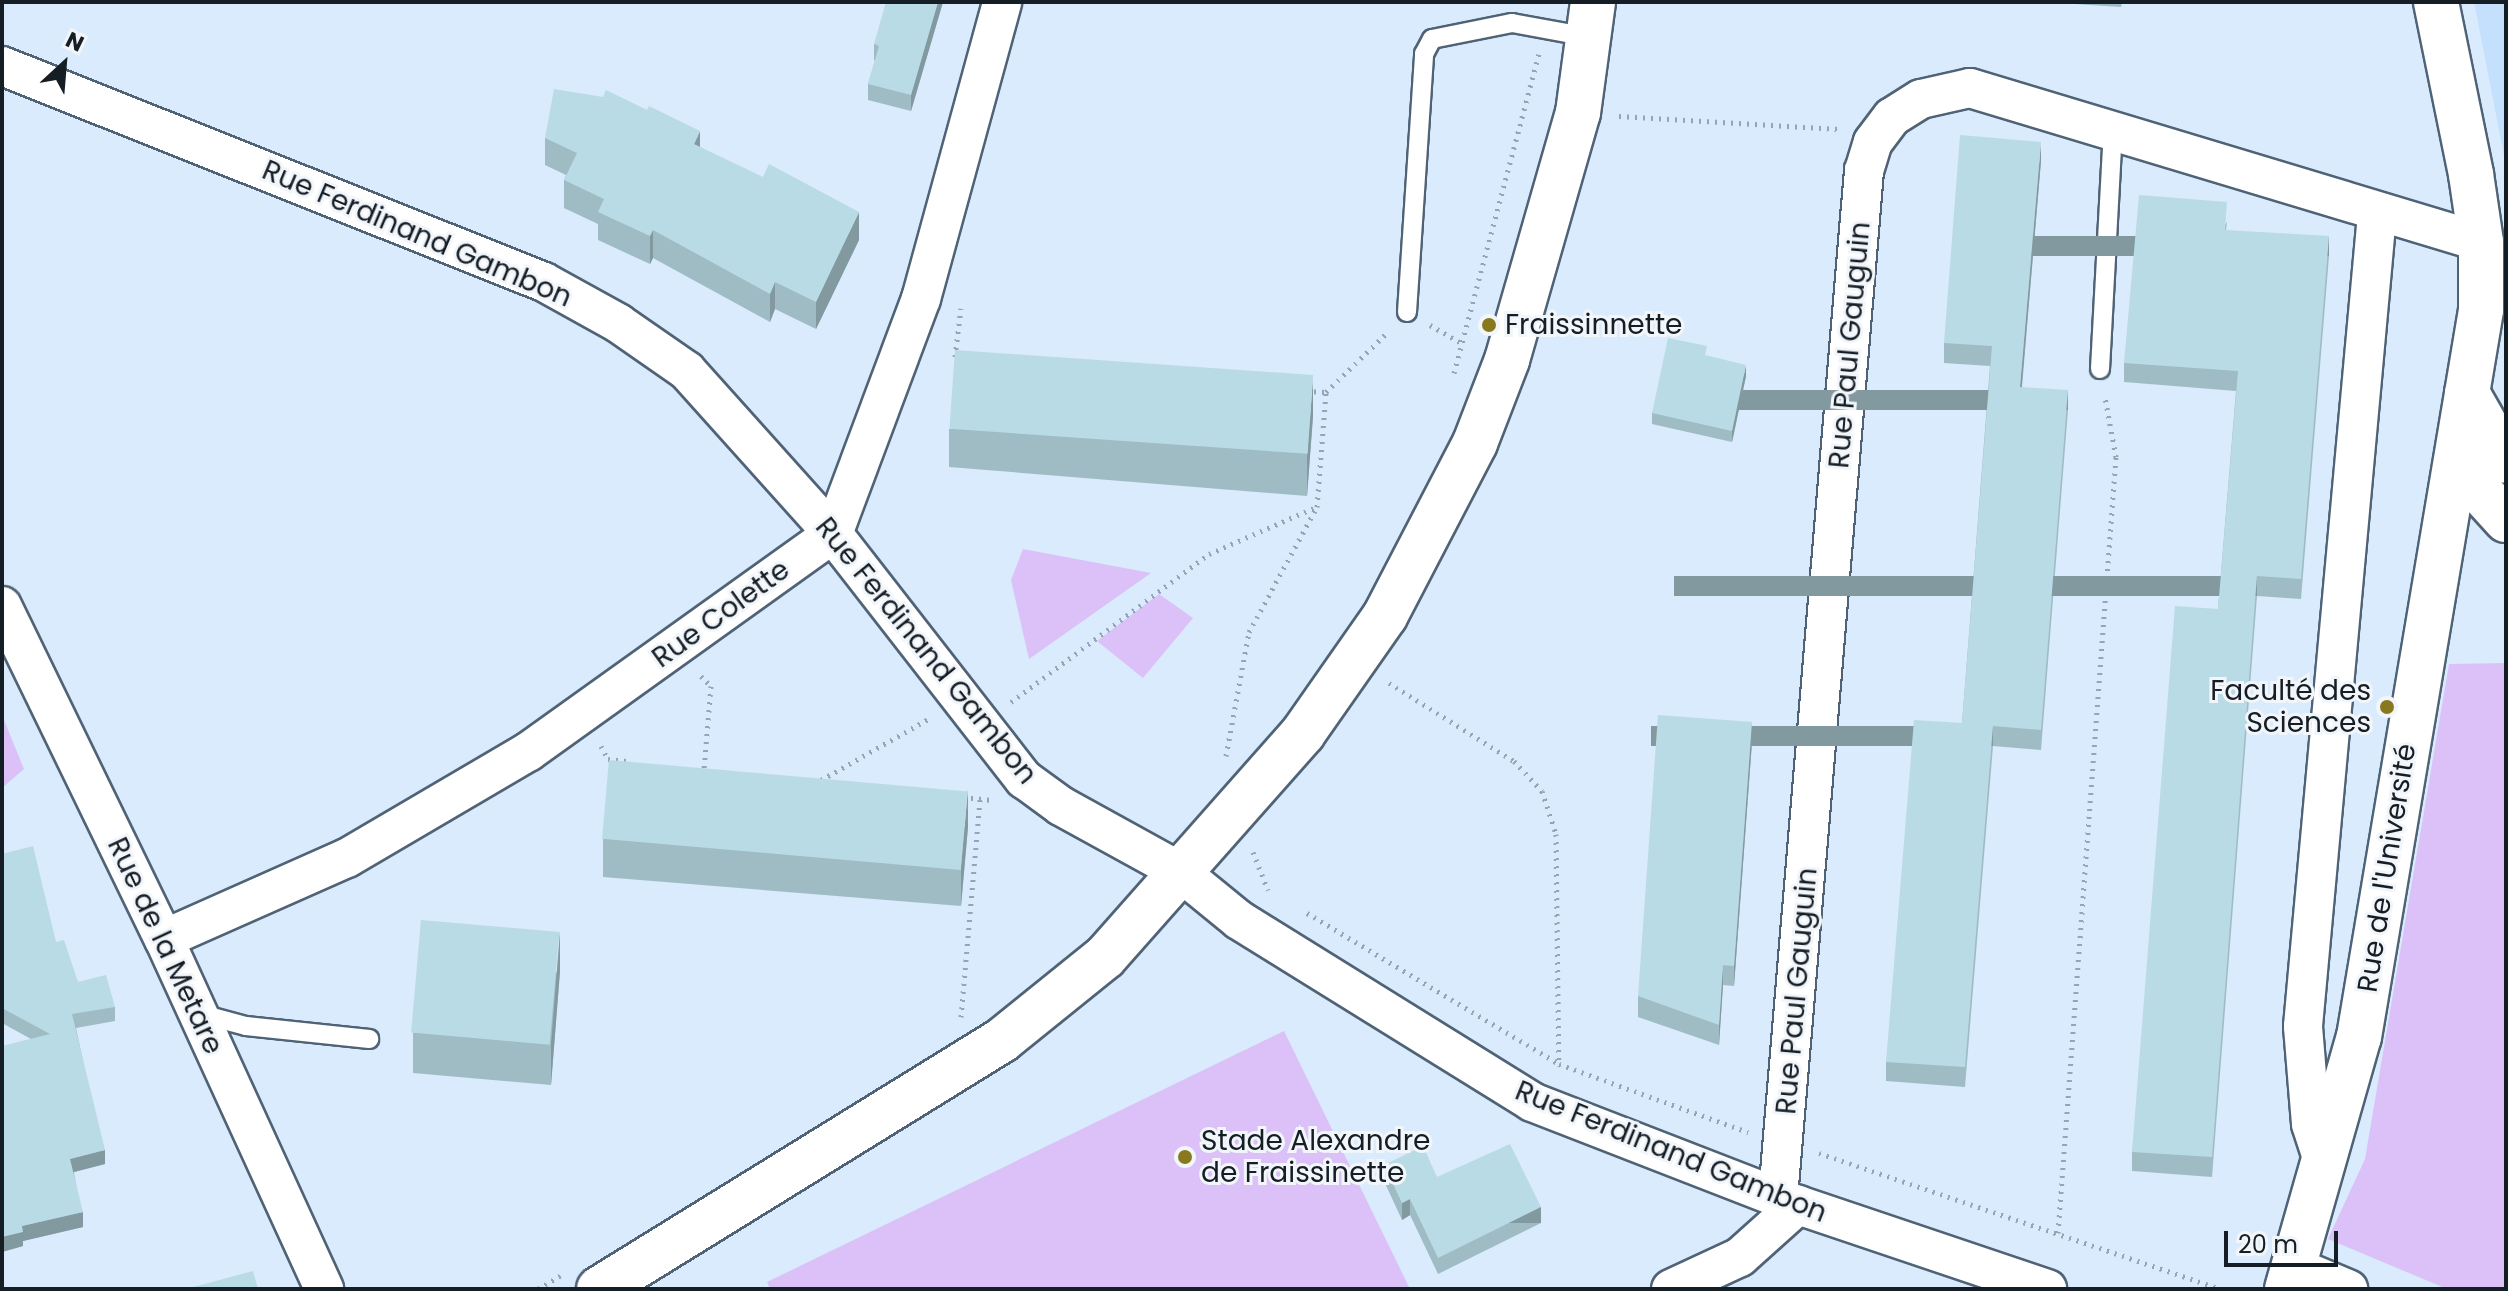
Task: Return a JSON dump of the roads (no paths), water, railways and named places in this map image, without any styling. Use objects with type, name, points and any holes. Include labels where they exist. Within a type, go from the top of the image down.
[{"type":"street","points":[[833,534],[921,299],[1002,2]]},
{"type":"street","name":"Rue de l'Université","points":[[2290,1277],[2359,1037],[2481,310],[2481,242],[2436,2]]},
{"type":"street","points":[[581,1281],[1002,1040],[1105,957],[1303,733],[1385,616],[1475,443],[1507,360],[1578,113],[1590,19]]},
{"type":"street","name":"Rue Ferdinand Gambon","points":[[2,66],[544,282],[618,323],[687,371],[833,534],[1024,779],[1061,806],[1179,871],[1239,920],[1554,1110],[1788,1201],[2031,1287]]},
{"type":"street","name":"Rue Paul Gauguin","points":[[1788,1201],[1784,1143],[1864,171],[1881,132],[1892,117],[1921,99],[1970,88],[2377,215],[2481,242]]},
{"type":"street","points":[[2324,1164],[2311,1124],[2303,1026],[2377,215]]},
{"type":"street","points":[[2467,393],[2506,461]]},
{"type":"street","points":[[2457,466],[2506,520]]},
{"type":"street","name":"Rue Colette","points":[[164,939],[347,858],[584,715],[833,534]]},
{"type":"street","name":"Rue de la Metare","points":[[2,606],[164,939],[324,1289]]},
{"type":"street","points":[[1671,1289],[1740,1257],[1788,1201]]},
{"type":"street","points":[[2290,1277],[2348,1289]]},
{"type":"lane","points":[[1407,312],[1424,54],[1432,39],[1512,23],[1546,27],[1590,19]]},
{"type":"lane","points":[[2100,369],[2113,132]]},
{"type":"lane","points":[[198,1014],[246,1026],[369,1039]]},
{"type":"place","name":"Fraissinnette","points":[[1489,325]]},
{"type":"place","name":"Faculté des Sciences","points":[[2387,707]]},
{"type":"place","name":"Stade Alexandre de Fraissinette","points":[[1185,1157]]}]
